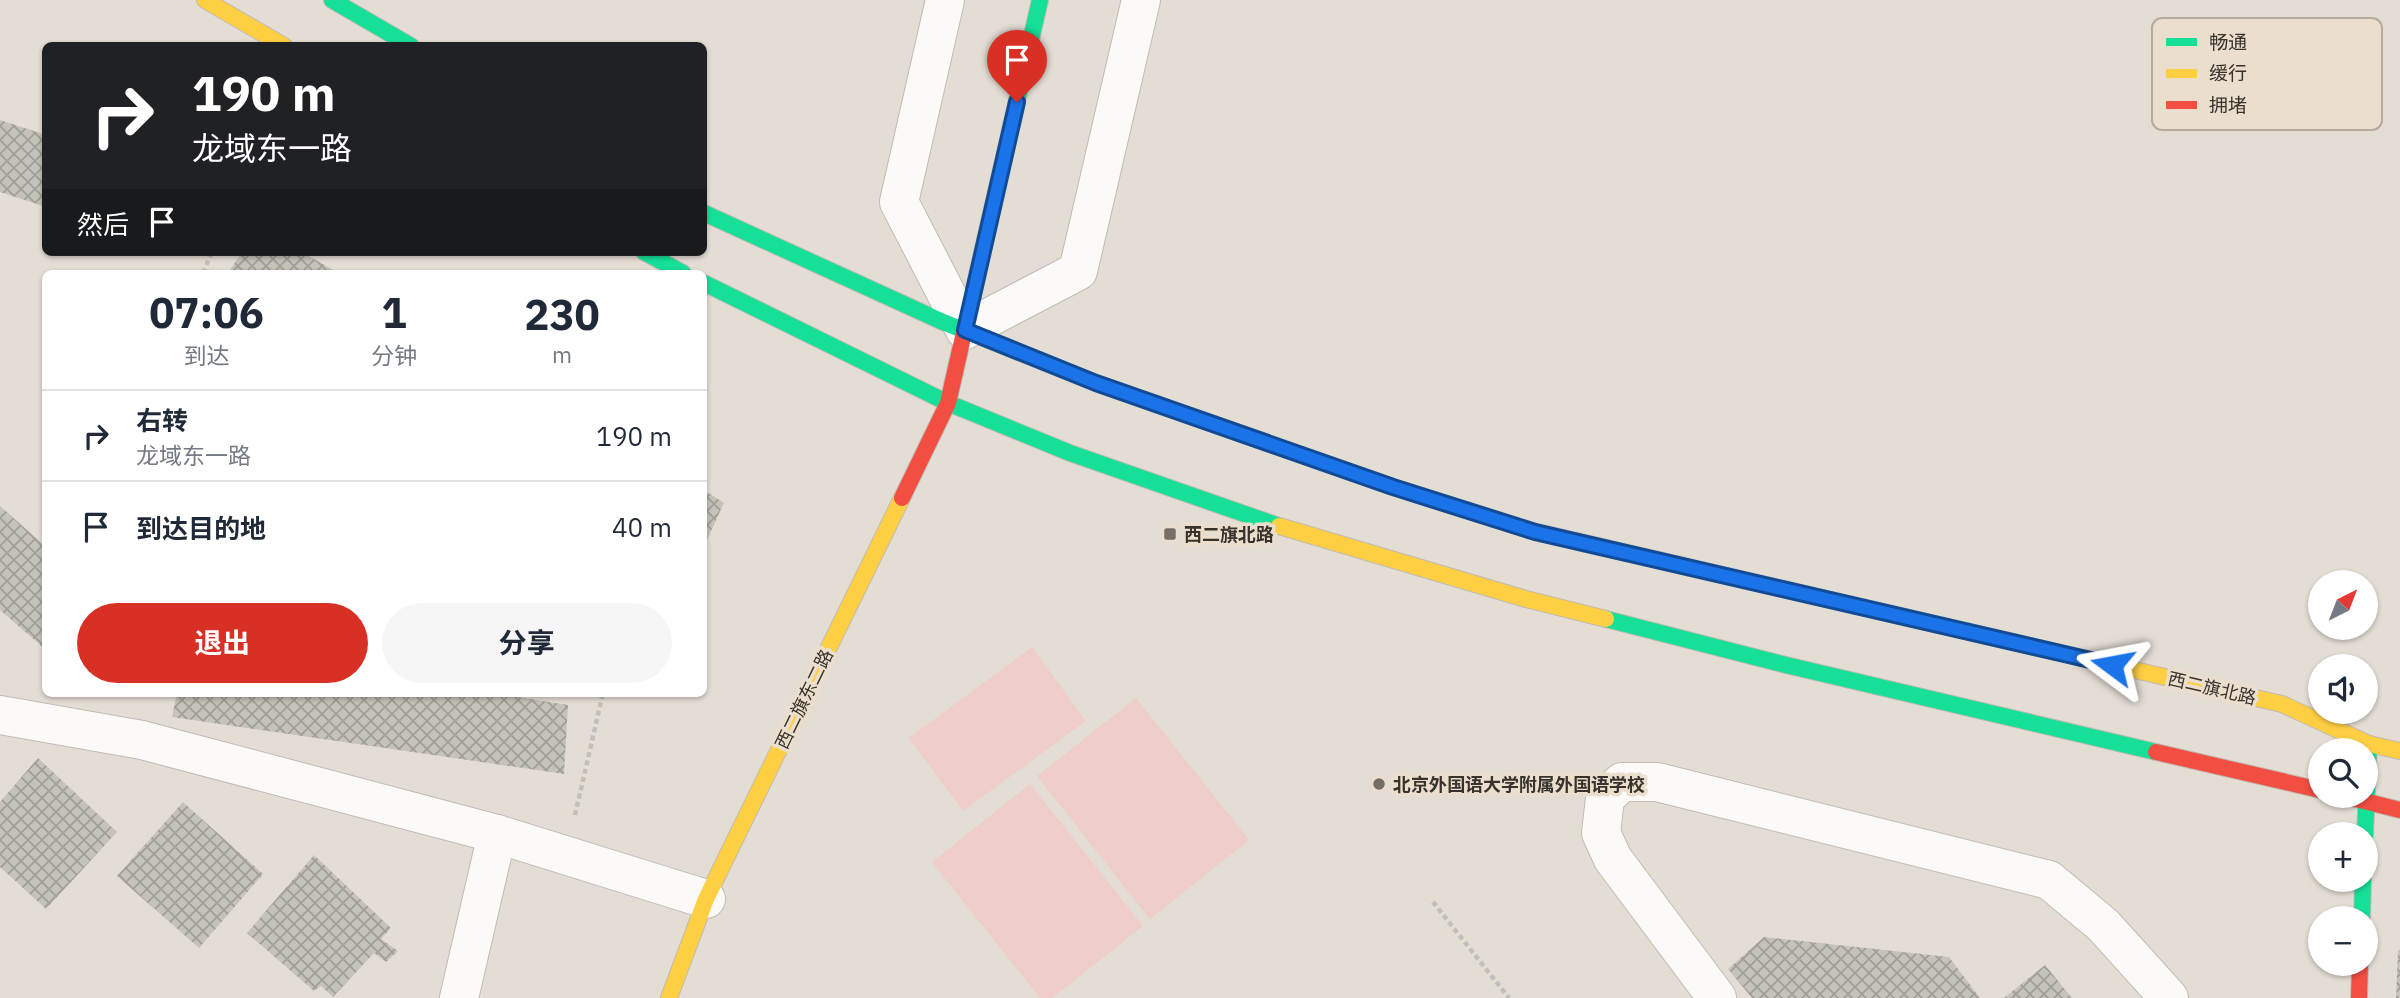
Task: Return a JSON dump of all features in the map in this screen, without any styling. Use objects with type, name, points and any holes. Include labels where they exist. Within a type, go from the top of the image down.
[{"type":"main road","points":[[205,0],[277,42]]},
{"type":"main road","points":[[332,0],[404,42]]},
{"type":"main road","name":"西二旗东二路","points":[[669,998],[706,899],[948,403],[1040,0]]},
{"type":"main road","name":"西二旗北路","points":[[707,214],[930,316],[1096,383],[1393,487],[1535,532],[2282,704],[2357,738]]},
{"type":"main road","points":[[651,256],[677,270]]},
{"type":"main road","points":[[707,284],[948,403],[1070,453],[1252,518],[1525,599],[1786,665],[2308,787]]},
{"type":"main road","name":"西二旗北路","points":[[2378,746],[2400,751]]},
{"type":"main road","points":[[2378,805],[2400,810]]},
{"type":"main road","points":[[2359,998],[2360,976]]},
{"type":"street","points":[[945,0],[899,202],[965,330],[1078,271],[1141,0]]},
{"type":"street","points":[[0,715],[142,740],[498,834],[706,899]]},
{"type":"street","points":[[1717,998],[1613,859],[1601,833],[1605,798],[1622,782],[1657,782],[2049,880],[2104,925],[2169,998]]},
{"type":"street","points":[[459,998],[498,834]]},
{"type":"path","points":[[567,855],[602,697]]},
{"type":"path","points":[[1433,902],[1509,998]]},
{"type":"shaded area","points":[[1032,647],[1086,721],[963,811],[909,738]]},
{"type":"shaded area","points":[[1136,698],[1249,840],[1150,919],[1037,776]]},
{"type":"shaded area","points":[[1030,784],[1143,926],[1052,998],[1040,998],[932,862]]},
{"type":"building","points":[[0,120],[42,134],[42,206],[0,192]]},
{"type":"building","points":[[239,256],[309,256],[333,270],[230,270]]},
{"type":"building","points":[[707,492],[724,503],[707,540]]},
{"type":"building","points":[[0,506],[42,543],[42,647],[0,610]]},
{"type":"building","points":[[176,697],[517,697],[568,705],[564,774],[172,717]]},
{"type":"building","points":[[38,758],[117,832],[46,909],[0,867],[0,802]]},
{"type":"building","points":[[183,802],[263,874],[199,948],[117,876]]},
{"type":"building","points":[[314,855],[391,928],[381,939],[398,951],[386,962],[374,953],[333,997],[321,986],[314,991],[247,933]]},
{"type":"building","points":[[1764,937],[1949,957],[1980,998],[1752,998],[1728,969]]},
{"type":"building","points":[[2398,950],[2400,998],[2396,998]]},
{"type":"building","points":[[2045,965],[2072,998],[2004,998]]},
{"type":"traffic: fast","points":[[332,0],[404,42]]},
{"type":"traffic: fast","points":[[985,240],[1040,0]]},
{"type":"traffic: fast","points":[[707,214],[943,322],[1096,383],[1251,437]]},
{"type":"traffic: fast","points":[[651,256],[677,270]]},
{"type":"traffic: fast","points":[[707,284],[948,403],[1070,453],[1279,526]]},
{"type":"traffic: fast","points":[[1606,619],[1786,665],[2156,752]]},
{"type":"traffic: fast","points":[[2366,808],[2366,822]]},
{"type":"traffic: fast","points":[[2362,906],[2363,892]]},
{"type":"traffic: slow","points":[[205,0],[277,42]]},
{"type":"traffic: slow","points":[[1251,437],[1393,487],[1533,531]]},
{"type":"traffic: slow","points":[[669,998],[706,899],[902,498]]},
{"type":"traffic: slow","points":[[1279,526],[1526,599],[1606,619]]},
{"type":"traffic: slow","points":[[1948,627],[2282,704],[2369,744],[2400,751]]},
{"type":"traffic: jam","points":[[902,498],[948,403],[985,240]]},
{"type":"traffic: jam","points":[[1533,531],[1948,627]]},
{"type":"traffic: jam","points":[[2156,752],[2308,787]]},
{"type":"traffic: jam","points":[[2378,804],[2400,810]]},
{"type":"traffic: jam","points":[[2359,998],[2360,976]]},
{"type":"place","name":"西二旗北路","points":[[1170,534]]},
{"type":"place","name":"北京外国语大学附属外国语学校","points":[[1379,784]]},
{"type":"route","points":[[1017,102],[965,330],[1096,383],[1393,487],[1535,532],[2112,665]]}]
